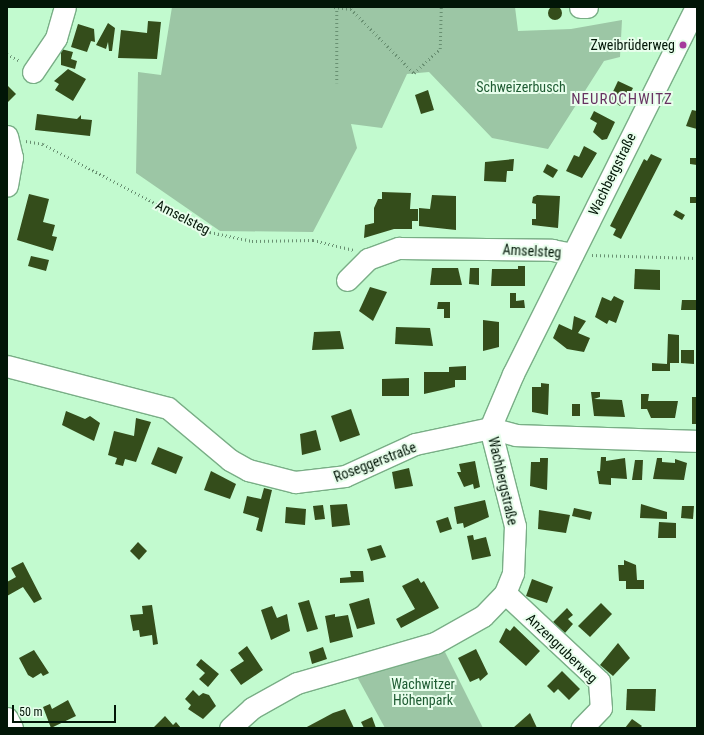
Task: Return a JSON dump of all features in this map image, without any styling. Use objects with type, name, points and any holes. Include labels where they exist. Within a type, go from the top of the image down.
[{"type":"street","points":[[33,72],[56,38],[65,7]]},
{"type":"street","points":[[580,7],[587,7]]},
{"type":"street","name":"Wachbergstraße","points":[[230,728],[252,708],[296,683],[435,643],[483,616],[505,593],[513,573],[515,526],[490,428],[573,254],[696,7]]},
{"type":"street","points":[[7,137],[12,157],[7,186]]},
{"type":"street","name":"Amselsteg","points":[[347,280],[368,259],[398,248],[419,246],[552,250],[573,254]]},
{"type":"street","name":"Roseggerstraße","points":[[7,366],[168,408],[230,460],[248,470],[295,482],[344,476],[415,444],[490,428],[516,435],[697,440]]},
{"type":"street","name":"Anzengruberweg","points":[[505,593],[599,681],[601,708],[582,728]]},
{"type":"street","points":[[7,718],[12,728]]},
{"type":"path","points":[[337,83],[336,7],[351,9],[414,73],[440,49],[441,7]]},
{"type":"path","name":"Amselsteg","points":[[7,137],[43,144],[218,235],[252,241],[313,240],[352,249],[368,259]]},
{"type":"path","name":"Amselsteg","points":[[573,254],[697,258]]},
{"type":"green space","name":"Schweizerbusch","points":[[172,7],[515,7],[518,31],[571,29],[622,20],[620,57],[604,61],[548,149],[492,138],[429,72],[407,74],[382,128],[351,124],[357,148],[313,232],[220,231],[136,173],[138,72],[161,75]]},
{"type":"green space","name":"Wachwitzer Höhenpark","points":[[443,648],[483,728],[385,728],[356,675]]},
{"type":"building","points":[[552,6],[558,6],[562,10],[562,16],[558,20],[552,20],[548,16],[548,10]]},
{"type":"building","points":[[148,21],[161,22],[157,59],[118,58],[121,30],[147,33]]},
{"type":"building","points":[[108,23],[115,28],[112,51],[109,51],[108,42],[106,49],[96,45]]},
{"type":"building","points":[[78,24],[94,29],[95,42],[91,41],[87,52],[71,47]]},
{"type":"building","points":[[61,49],[73,52],[71,59],[77,61],[75,69],[61,65]]},
{"type":"building","points":[[68,69],[86,79],[73,101],[55,90],[59,84],[54,81]]},
{"type":"building","points":[[618,81],[633,88],[624,105],[620,106],[610,98]]},
{"type":"building","points":[[7,85],[16,94],[7,103]]},
{"type":"building","points":[[428,90],[434,110],[421,114],[415,95]]},
{"type":"building","points":[[692,110],[697,111],[697,129],[686,126]]},
{"type":"building","points":[[594,111],[615,122],[607,139],[602,140],[593,132],[597,123],[590,119]]},
{"type":"building","points":[[37,114],[77,119],[81,115],[81,119],[92,120],[90,136],[35,130]]},
{"type":"building","points":[[584,146],[597,153],[582,178],[566,171],[574,155],[579,157]]},
{"type":"building","points":[[651,154],[662,159],[621,239],[613,235],[616,229],[610,226],[644,159],[647,161]]},
{"type":"building","points":[[690,158],[697,158],[697,165],[690,164]]},
{"type":"building","points":[[514,159],[513,171],[507,171],[506,182],[484,181],[485,162]]},
{"type":"building","points":[[547,164],[558,170],[553,178],[543,172]]},
{"type":"building","points":[[382,192],[411,193],[410,209],[418,209],[418,221],[412,221],[412,229],[394,229],[364,238],[365,225],[374,223],[374,208],[378,199],[382,199]]},
{"type":"building","points":[[29,194],[49,199],[43,222],[55,225],[52,236],[57,237],[53,251],[17,240]]},
{"type":"building","points":[[432,195],[456,196],[456,230],[419,226],[419,208],[430,209]]},
{"type":"building","points":[[537,195],[560,196],[558,228],[532,225],[532,219],[536,219],[536,204],[532,203],[533,197]]},
{"type":"building","points":[[690,197],[697,197],[697,203],[690,203]]},
{"type":"building","points":[[676,210],[685,215],[682,220],[673,215]]},
{"type":"building","points":[[31,256],[49,260],[46,271],[28,266]]},
{"type":"building","points":[[518,266],[525,266],[525,286],[491,286],[492,269],[518,269]]},
{"type":"building","points":[[432,268],[458,268],[462,285],[430,285]]},
{"type":"building","points":[[470,268],[479,268],[479,285],[469,284]]},
{"type":"building","points":[[635,269],[660,270],[660,290],[634,289]]},
{"type":"building","points":[[370,287],[387,292],[373,321],[359,311]]},
{"type":"building","points":[[510,293],[516,293],[516,301],[524,300],[525,308],[510,308]]},
{"type":"building","points":[[614,296],[624,301],[616,323],[609,320],[607,324],[595,317],[602,297],[611,301]]},
{"type":"building","points":[[682,300],[697,300],[697,310],[681,310]]},
{"type":"building","points":[[438,302],[450,302],[450,318],[444,318],[444,309],[437,309]]},
{"type":"building","points":[[574,316],[586,321],[578,333],[590,338],[584,352],[567,349],[553,338],[559,324],[572,330]]},
{"type":"building","points":[[483,320],[499,322],[499,347],[483,351]]},
{"type":"building","points":[[396,327],[430,328],[433,346],[395,344]]},
{"type":"building","points":[[340,331],[344,349],[312,350],[314,332]]},
{"type":"building","points":[[668,334],[679,335],[679,363],[670,363],[670,371],[652,371],[652,363],[667,364]]},
{"type":"building","points":[[681,350],[694,350],[694,364],[681,363]]},
{"type":"building","points":[[466,366],[466,380],[455,380],[455,387],[424,394],[424,372],[449,372],[449,367]]},
{"type":"building","points":[[409,378],[409,396],[382,396],[382,379]]},
{"type":"building","points":[[541,383],[549,384],[548,415],[532,412],[532,387],[541,387]]},
{"type":"building","points":[[591,392],[600,392],[600,397],[594,399],[622,400],[625,417],[594,416]]},
{"type":"building","points":[[641,394],[649,394],[648,401],[678,401],[675,418],[651,418],[647,409],[641,409]]},
{"type":"building","points":[[692,397],[697,397],[697,424],[692,424]]},
{"type":"building","points":[[572,404],[580,404],[580,416],[572,416]]},
{"type":"building","points":[[351,409],[360,435],[340,442],[331,416]]},
{"type":"building","points":[[66,411],[85,419],[90,416],[100,423],[94,441],[62,425]]},
{"type":"building","points":[[136,418],[151,422],[136,462],[125,459],[123,466],[115,464],[117,458],[108,455],[114,431],[134,436]]},
{"type":"building","points":[[316,430],[321,450],[302,455],[300,434]]},
{"type":"building","points":[[158,447],[183,457],[176,474],[151,464]]},
{"type":"building","points":[[601,457],[606,457],[606,461],[625,458],[627,479],[611,478],[611,485],[599,484],[597,471],[600,471]]},
{"type":"building","points":[[540,458],[548,458],[547,490],[530,486],[531,462],[540,462]]},
{"type":"building","points":[[657,458],[662,458],[662,462],[675,463],[675,459],[687,463],[684,480],[653,479]]},
{"type":"building","points":[[635,460],[643,460],[642,480],[632,480]]},
{"type":"building","points":[[475,461],[480,487],[474,489],[473,484],[464,487],[457,472],[461,472],[459,464]]},
{"type":"building","points":[[409,468],[413,486],[395,489],[392,472]]},
{"type":"building","points":[[211,471],[236,484],[230,499],[204,490]]},
{"type":"building","points":[[264,488],[272,490],[262,532],[256,530],[259,518],[243,513],[247,496],[261,499]]},
{"type":"building","points":[[485,500],[489,517],[464,528],[463,523],[457,524],[454,507]]},
{"type":"building","points":[[347,504],[350,525],[332,527],[330,505]]},
{"type":"building","points":[[641,504],[667,512],[667,519],[640,518]]},
{"type":"building","points":[[323,505],[325,519],[315,520],[313,506]]},
{"type":"building","points":[[682,506],[694,506],[693,519],[681,518]]},
{"type":"building","points":[[286,507],[306,509],[305,525],[285,523]]},
{"type":"building","points":[[574,508],[592,512],[590,520],[572,516]]},
{"type":"building","points":[[539,510],[570,515],[566,533],[538,529]]},
{"type":"building","points":[[448,517],[452,529],[440,533],[436,521]]},
{"type":"building","points":[[659,522],[676,523],[676,538],[658,538]]},
{"type":"building","points":[[473,535],[474,540],[486,537],[491,556],[472,560],[467,536]]},
{"type":"building","points":[[138,542],[147,551],[139,560],[130,551]]},
{"type":"building","points":[[381,545],[386,557],[371,561],[367,549]]},
{"type":"building","points":[[624,560],[636,565],[637,580],[644,580],[644,589],[626,589],[626,581],[619,581],[618,565],[624,565]]},
{"type":"building","points":[[23,562],[42,599],[34,603],[23,587],[7,596],[7,582],[16,577],[11,568]]},
{"type":"building","points":[[350,571],[363,571],[364,582],[340,583],[340,578],[351,577]]},
{"type":"building","points":[[418,578],[421,583],[424,581],[439,608],[401,628],[396,619],[415,609],[402,586]]},
{"type":"building","points":[[532,579],[553,587],[547,603],[526,596]]},
{"type":"building","points":[[369,598],[375,624],[357,629],[349,604]]},
{"type":"building","points":[[309,600],[318,629],[307,632],[298,603]]},
{"type":"building","points":[[601,603],[612,614],[590,637],[578,626]]},
{"type":"building","points":[[152,605],[158,644],[153,645],[152,635],[140,637],[139,630],[133,631],[130,615],[143,614],[142,606]]},
{"type":"building","points":[[272,606],[277,618],[287,614],[290,631],[271,640],[261,610]]},
{"type":"building","points":[[567,608],[573,615],[568,619],[573,624],[565,633],[553,622]]},
{"type":"building","points":[[335,614],[335,617],[348,615],[353,637],[330,643],[325,616]]},
{"type":"building","points":[[514,626],[540,651],[526,666],[499,642],[506,628],[510,631]]},
{"type":"building","points":[[618,643],[630,658],[613,676],[600,665]]},
{"type":"building","points":[[247,646],[263,670],[241,685],[230,670],[244,661],[238,653]]},
{"type":"building","points":[[323,647],[327,659],[312,664],[309,652]]},
{"type":"building","points":[[476,649],[488,674],[480,681],[479,678],[470,682],[458,658]]},
{"type":"building","points":[[34,650],[49,673],[43,676],[41,673],[33,678],[28,675],[19,658]]},
{"type":"building","points":[[201,659],[219,674],[208,687],[199,679],[205,673],[196,665]]},
{"type":"building","points":[[562,671],[580,689],[569,700],[558,689],[554,693],[547,686]]},
{"type":"building","points":[[627,689],[656,689],[655,711],[626,710]]},
{"type":"building","points":[[193,690],[199,696],[203,693],[209,695],[216,706],[203,719],[188,709],[191,705],[185,699]]},
{"type":"building","points":[[68,700],[76,716],[51,728],[43,707],[50,704],[52,709]]},
{"type":"building","points":[[345,709],[354,728],[305,728],[333,713]]},
{"type":"building","points":[[530,713],[537,728],[513,728]]},
{"type":"building","points":[[165,716],[173,725],[176,722],[181,728],[153,728]]},
{"type":"building","points":[[372,717],[376,728],[364,728],[361,722]]},
{"type":"building","points":[[632,719],[642,726],[640,728],[625,728]]},
{"type":"place","name":"Zweibrüderweg","points":[[683,45]]},
{"type":"district","name":"NEUROCHWITZ","points":[[622,100]]}]
